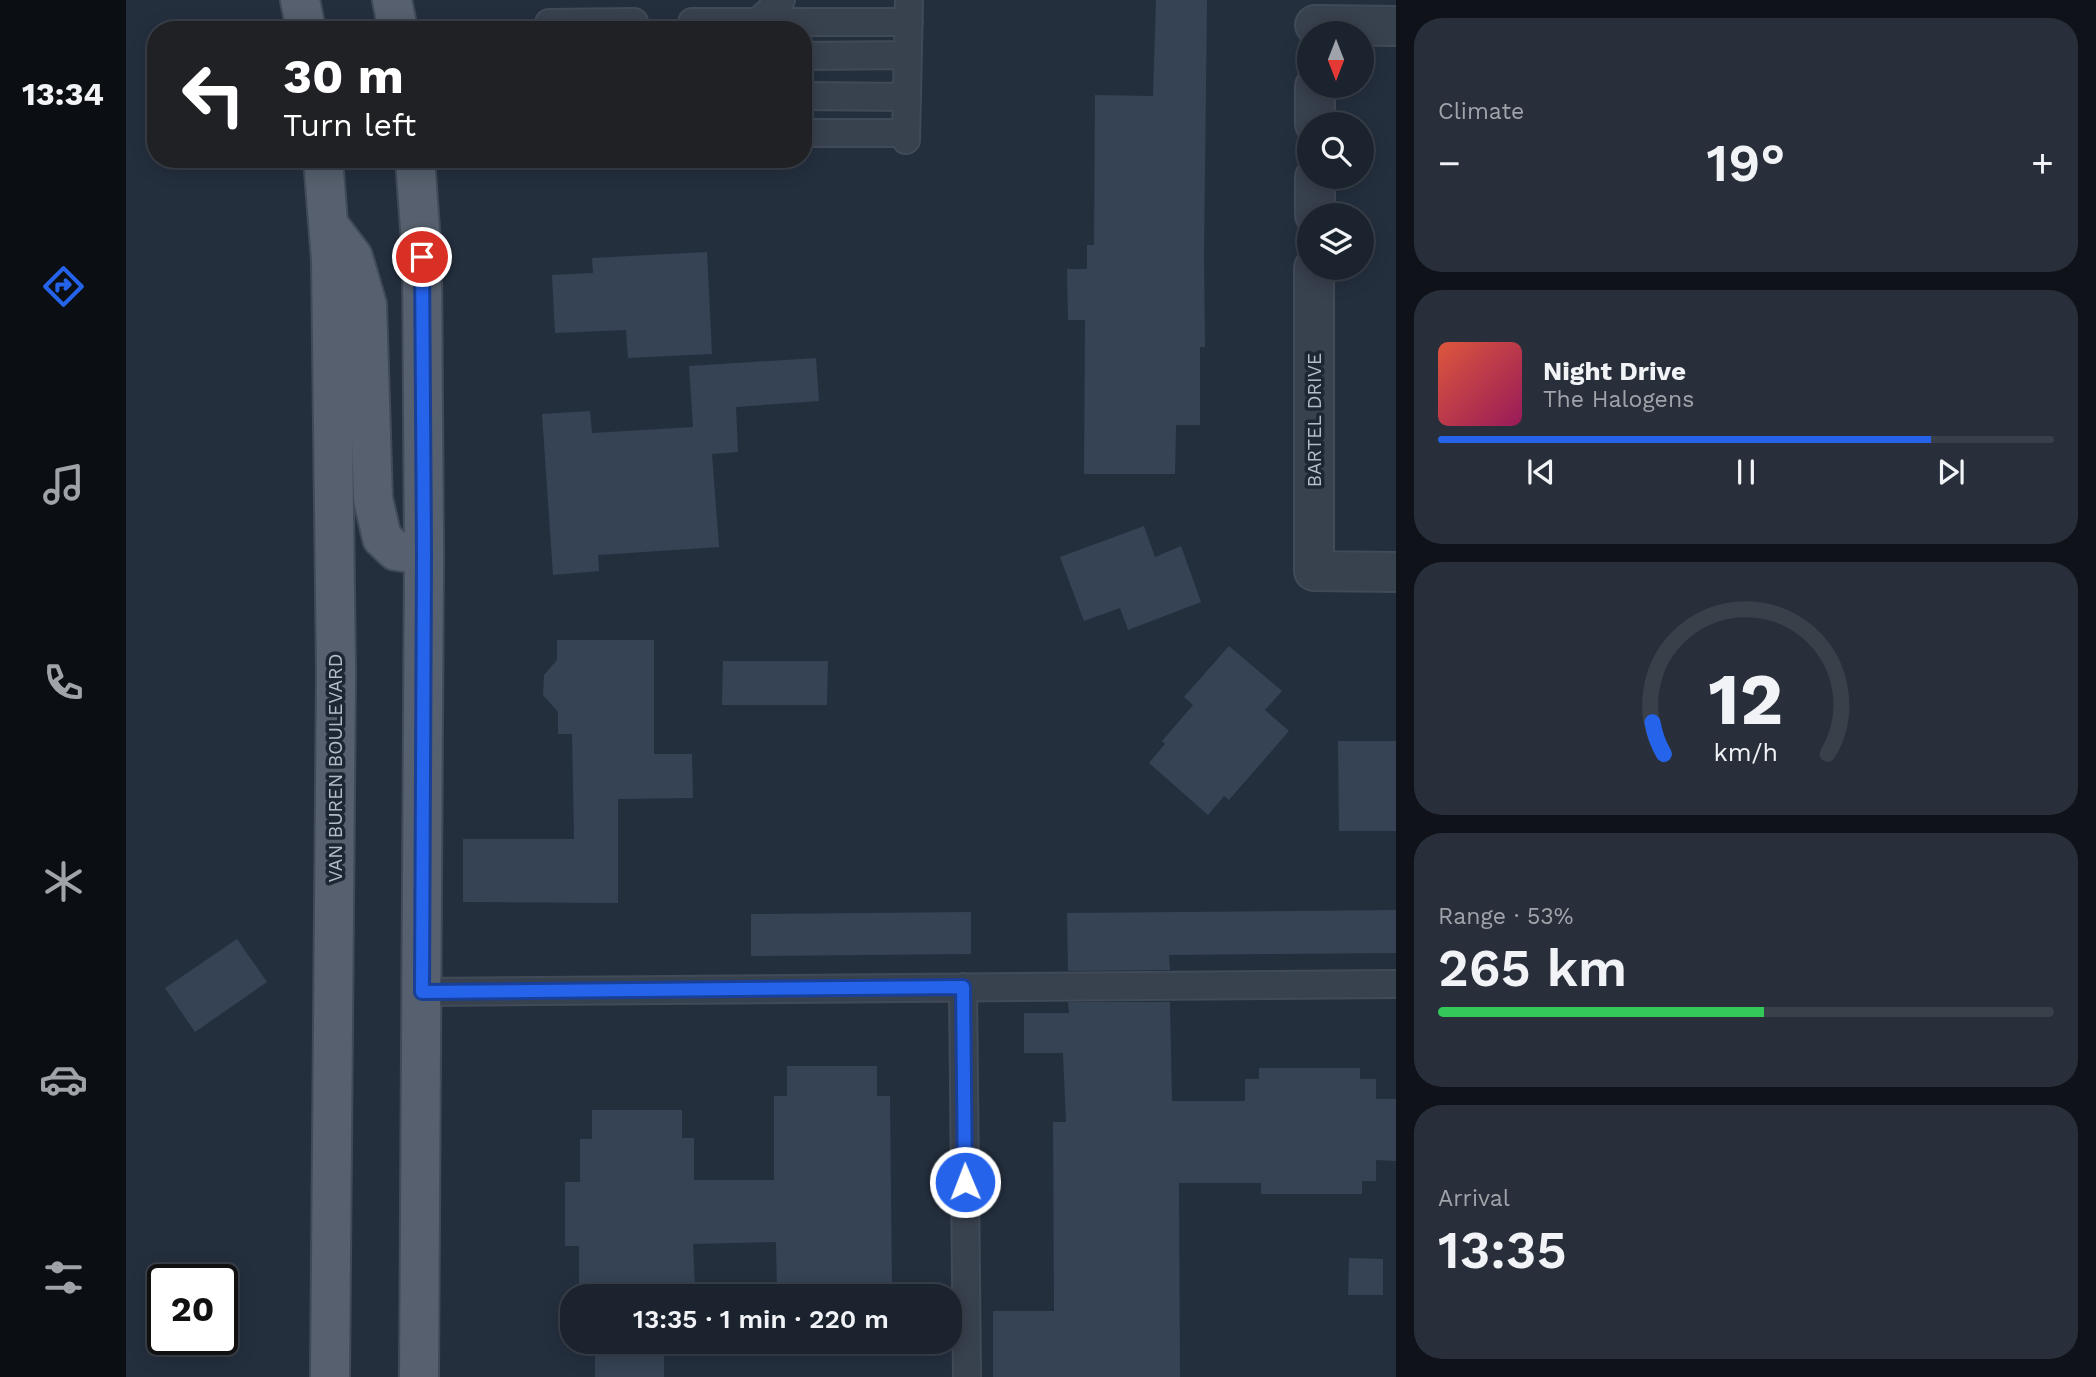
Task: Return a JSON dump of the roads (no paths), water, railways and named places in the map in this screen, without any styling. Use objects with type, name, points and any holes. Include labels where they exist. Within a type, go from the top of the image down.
[{"type":"main road","points":[[300,0],[304,21]]},
{"type":"main road","points":[[392,0],[396,21]]},
{"type":"main road","name":"VAN BUREN BOULEVARD","points":[[324,168],[331,286],[336,660],[330,1377]]},
{"type":"main road","points":[[416,168],[422,257],[424,555],[419,1377]]},
{"type":"main road","points":[[328,224],[354,257],[367,305],[373,499],[382,538],[396,551],[424,555]]},
{"type":"street","points":[[1315,19],[1396,26]]},
{"type":"street","name":"BARTEL DRIVE","points":[[1314,280],[1314,571],[1396,572]]},
{"type":"lane","points":[[758,17],[781,0]]},
{"type":"lane","points":[[705,21],[909,11],[906,137],[812,134]]},
{"type":"lane","points":[[549,18],[613,21]]},
{"type":"lane","points":[[812,57],[908,55]]},
{"type":"lane","points":[[812,96],[907,97]]},
{"type":"lane","points":[[422,992],[1396,984]]},
{"type":"lane","points":[[963,987],[967,1377]]}]
